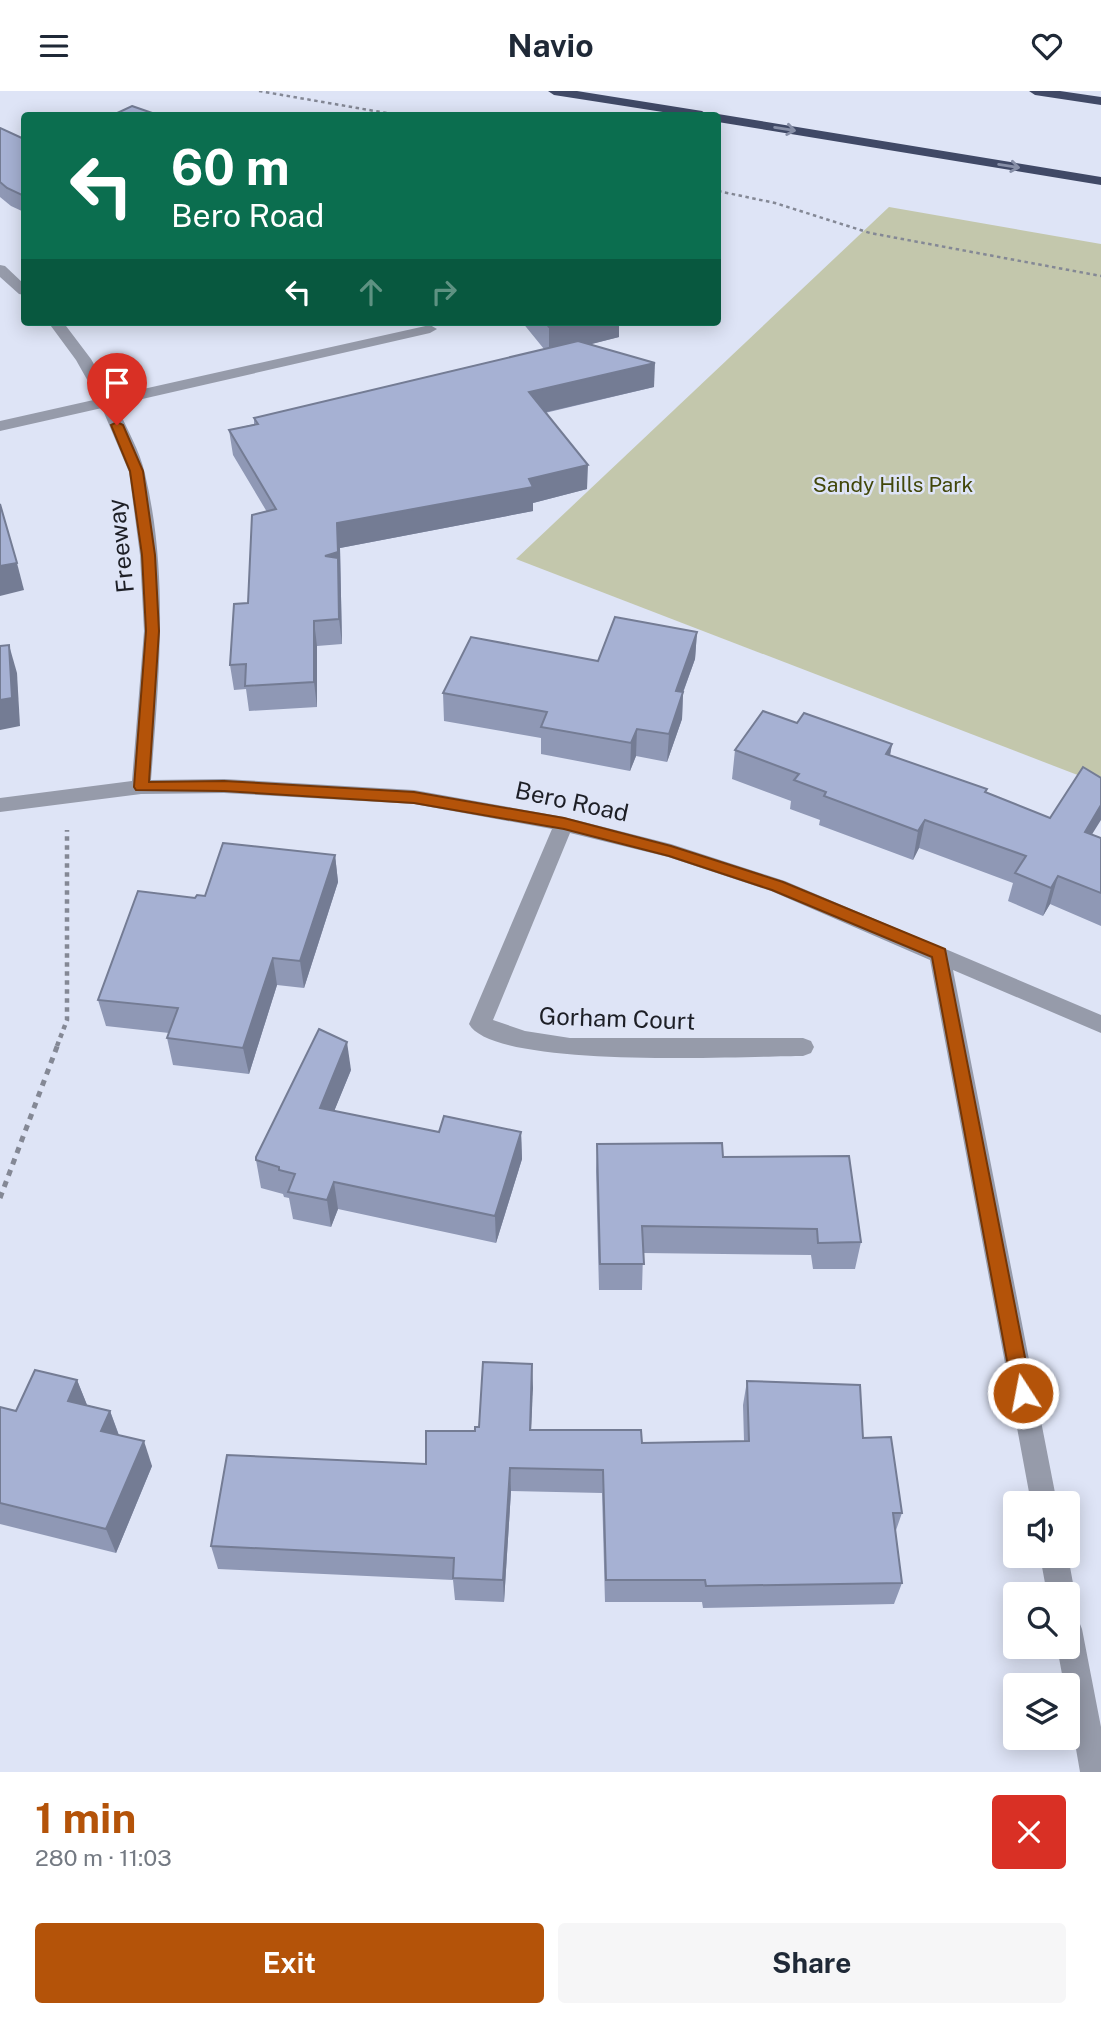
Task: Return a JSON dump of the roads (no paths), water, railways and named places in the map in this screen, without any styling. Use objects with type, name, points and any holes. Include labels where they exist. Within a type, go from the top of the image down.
[{"type":"highway","points":[[554,91],[684,112]]},
{"type":"highway","points":[[1035,91],[1101,101]]},
{"type":"highway","points":[[721,118],[1101,181]]},
{"type":"street","points":[[0,269],[21,288]]},
{"type":"street","name":"Freeway","points":[[58,326],[83,359],[107,402],[137,471],[149,555],[152,631],[141,787]]},
{"type":"street","points":[[0,426],[430,329]]},
{"type":"street","name":"Bero Road","points":[[0,805],[141,787],[224,786],[414,797],[564,824],[671,851],[778,886],[1101,1024]]},
{"type":"street","name":"Gorham Court","points":[[564,824],[480,1024],[508,1037],[559,1046],[803,1047]]},
{"type":"street","points":[[939,953],[1042,1491]]},
{"type":"street","points":[[1074,1659],[1095,1772]]},
{"type":"park label","name":"Sandy Hills Park","points":[[893,484]]}]
